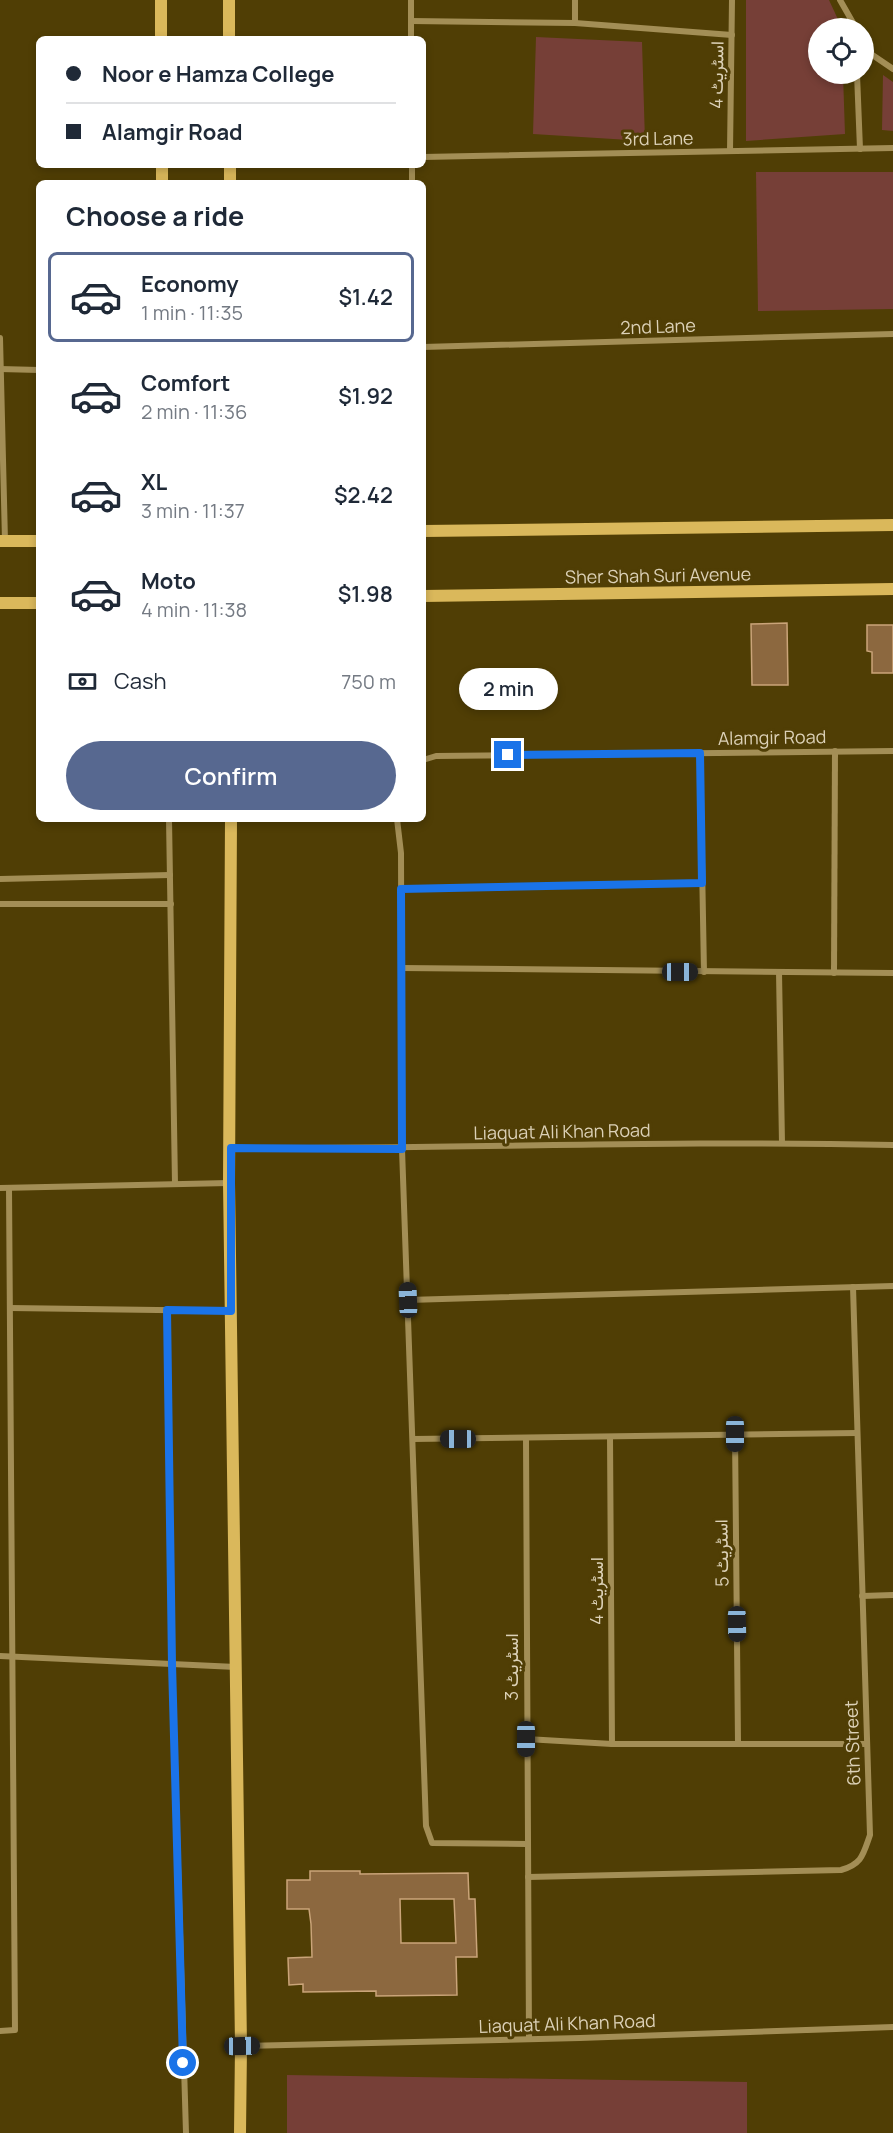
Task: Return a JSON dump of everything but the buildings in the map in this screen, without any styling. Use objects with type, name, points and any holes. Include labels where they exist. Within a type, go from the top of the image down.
[{"type":"street","points":[[161,0],[161,36]]},
{"type":"street","points":[[229,0],[229,36]]},
{"type":"street","points":[[411,0],[411,36]]},
{"type":"street","points":[[575,0],[575,23]]},
{"type":"street","name":"اسٹریٹ 4","points":[[730,151],[732,0]]},
{"type":"street","points":[[840,0],[850,18]]},
{"type":"street","points":[[411,21],[575,23],[732,35]]},
{"type":"street","points":[[874,56],[893,69]]},
{"type":"street","points":[[857,84],[860,149]]},
{"type":"street","name":"3rd Lane","points":[[426,157],[893,148]]},
{"type":"street","name":"2nd Lane","points":[[426,347],[893,334]]},
{"type":"street","points":[[0,338],[2,541],[36,541]]},
{"type":"street","points":[[1,369],[36,370]]},
{"type":"street","points":[[426,531],[893,525]]},
{"type":"street","name":"Sher Shah Suri Avenue","points":[[426,596],[893,589]]},
{"type":"street","points":[[0,603],[36,603]]},
{"type":"street","name":"Alamgir Road","points":[[426,758],[436,756],[893,750]]},
{"type":"street","points":[[834,973],[835,751]]},
{"type":"street","points":[[700,753],[704,972]]},
{"type":"street","points":[[169,822],[175,1184]]},
{"type":"street","points":[[231,822],[231,1148],[229,1184],[242,2046],[240,2133]]},
{"type":"street","points":[[397,822],[401,889],[402,1149],[426,1826],[432,1843],[527,1844]]},
{"type":"street","points":[[0,879],[170,875]]},
{"type":"street","points":[[401,889],[702,883]]},
{"type":"street","points":[[0,904],[171,904]]},
{"type":"street","points":[[401,968],[893,973]]},
{"type":"street","points":[[779,972],[782,1143]]},
{"type":"street","name":"Liaquat Ali Khan Road","points":[[231,1148],[402,1149],[782,1143],[893,1145]]},
{"type":"street","points":[[0,1188],[229,1184]]},
{"type":"street","points":[[0,2031],[15,2030],[9,1188]]},
{"type":"street","points":[[408,1300],[893,1286]]},
{"type":"street","name":"6th Street","points":[[528,1877],[841,1870],[855,1866],[864,1854],[870,1835],[853,1287]]},
{"type":"street","points":[[10,1308],[231,1311]]},
{"type":"street","points":[[167,1310],[172,1664],[186,2133]]},
{"type":"street","points":[[413,1439],[857,1433]]},
{"type":"street","name":"اسٹریٹ 5","points":[[735,1434],[738,1743]]},
{"type":"street","name":"اسٹریٹ 4","points":[[610,1437],[612,1744]]},
{"type":"street","name":"اسٹریٹ 3","points":[[526,1438],[529,2039]]},
{"type":"street","points":[[862,1596],[893,1595]]},
{"type":"street","points":[[0,1656],[236,1668]]},
{"type":"street","points":[[526,1739],[612,1744],[867,1744]]},
{"type":"street","name":"Liaquat Ali Khan Road","points":[[242,2046],[893,2027]]},
{"type":"shaded area","points":[[746,0],[829,0],[837,18],[808,18],[808,84],[843,84],[845,134],[746,141]]},
{"type":"shaded area","points":[[536,37],[642,42],[645,141],[533,134]]},
{"type":"shaded area","points":[[883,75],[893,82],[893,131],[882,130]]},
{"type":"shaded area","points":[[756,172],[893,172],[893,309],[758,311]]},
{"type":"shaded area","points":[[287,2075],[747,2082],[747,2133],[287,2133]]},
{"type":"route","points":[[183,2063],[172,1664],[167,1310],[231,1311],[229,1184],[231,1148],[402,1149],[401,889],[702,883],[700,753],[508,755]]}]
